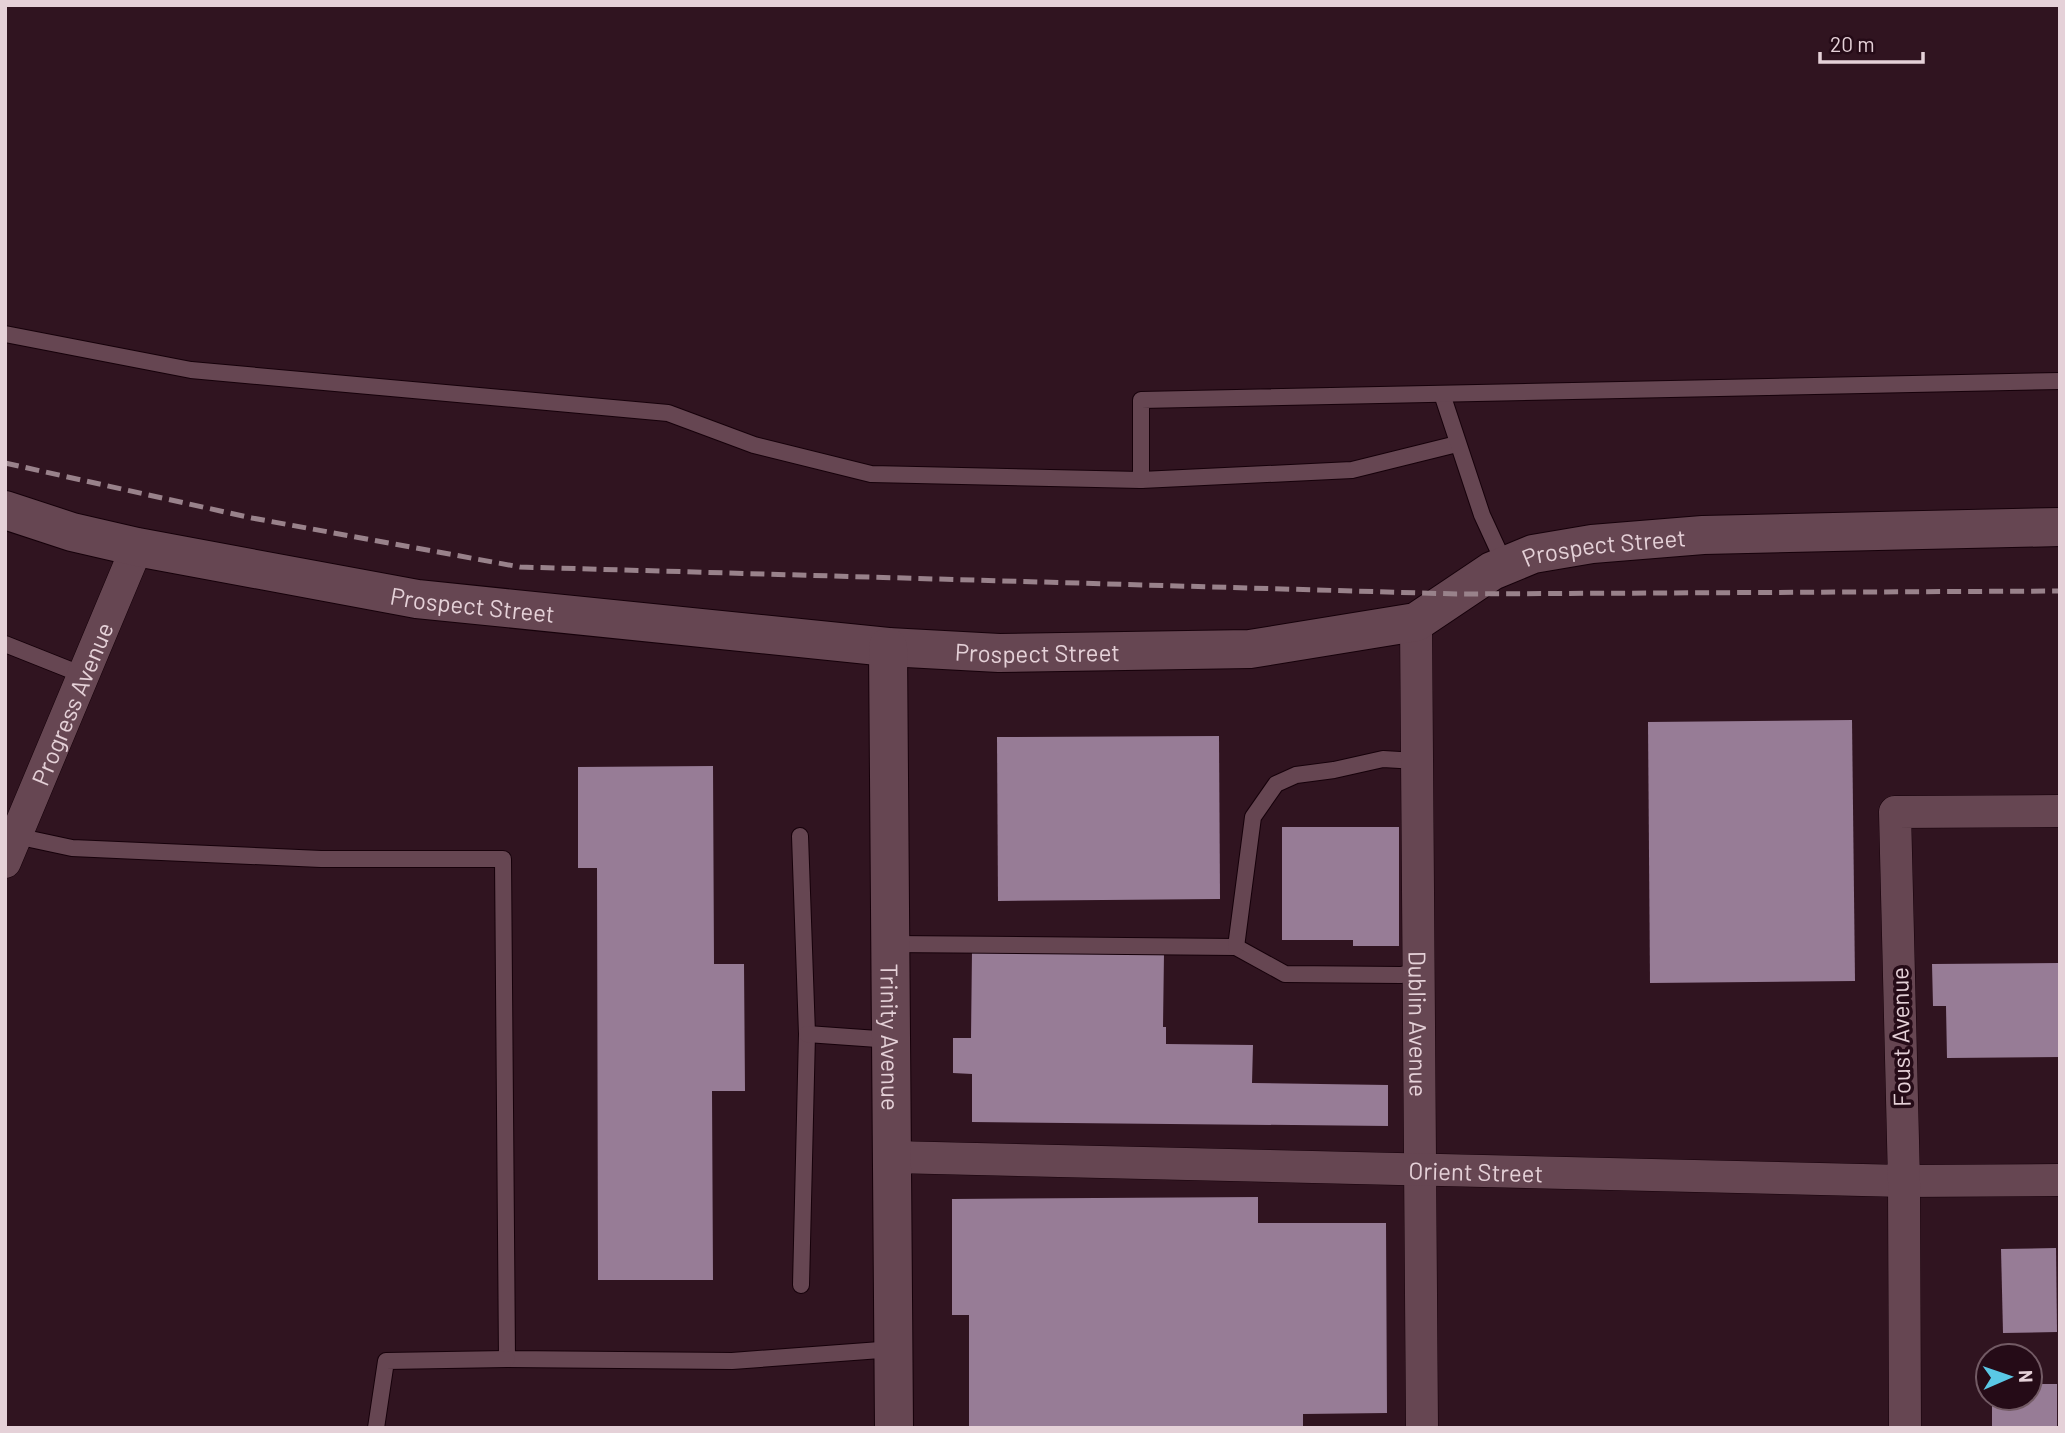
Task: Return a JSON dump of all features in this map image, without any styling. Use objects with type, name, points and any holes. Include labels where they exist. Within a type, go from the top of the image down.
[{"type":"street","name":"Prospect Street","points":[[5,510],[72,532],[137,547],[417,599],[888,646],[999,653],[1251,649],[1416,622],[1492,570],[1533,554],[1592,544],[1703,535],[2060,527]]},
{"type":"street","name":"Progress Avenue","points":[[10,849],[137,547]]},
{"type":"street","name":"Dublin Avenue","points":[[1416,622],[1422,1428]]},
{"type":"street","name":"Trinity Avenue","points":[[888,646],[894,1428]]},
{"type":"street","name":"Foust Avenue","points":[[1905,1428],[1895,812],[2060,811]]},
{"type":"street","name":"Orient Street","points":[[893,1157],[1903,1181],[2060,1180]]},
{"type":"lane","points":[[5,334],[191,370],[668,413],[754,445],[871,474],[1141,480],[1352,470],[1457,444]]},
{"type":"lane","points":[[1141,480],[1141,400],[2060,381]]},
{"type":"lane","points":[[1442,394],[1482,515],[1505,565]]},
{"type":"lane","points":[[7,650],[83,675]]},
{"type":"lane","points":[[1236,947],[1253,817],[1276,785],[1296,775],[1383,759],[1417,761]]},
{"type":"lane","points":[[800,836],[807,1034],[801,1285]]},
{"type":"lane","points":[[10,849],[72,848],[321,859],[503,859],[507,1359]]},
{"type":"lane","points":[[891,944],[1236,947],[1286,974],[1401,975],[1419,971]]},
{"type":"lane","points":[[807,1034],[892,1040]]},
{"type":"lane","points":[[376,1428],[386,1361],[732,1361],[894,1349]]},
{"type":"building","points":[[1852,720],[1855,981],[1650,983],[1648,722]]},
{"type":"building","points":[[1219,736],[1220,899],[998,901],[997,737]]},
{"type":"building","points":[[713,766],[714,964],[744,964],[745,1091],[712,1091],[713,1280],[598,1280],[597,868],[578,868],[578,767]]},
{"type":"building","points":[[1282,827],[1399,827],[1399,946],[1353,946],[1353,940],[1282,940]]},
{"type":"building","points":[[972,951],[1164,953],[1163,1027],[1166,1027],[1166,1044],[1253,1045],[1252,1083],[1388,1085],[1388,1126],[972,1122],[972,1074],[953,1073],[953,1038],[971,1038]]},
{"type":"building","points":[[2060,963],[2060,1057],[1947,1058],[1946,1006],[1933,1006],[1932,964]]},
{"type":"building","points":[[1258,1197],[1258,1223],[1386,1223],[1387,1413],[1303,1414],[1303,1428],[969,1428],[969,1315],[952,1315],[952,1199]]},
{"type":"building","points":[[2056,1248],[2057,1332],[2003,1333],[2001,1249]]},
{"type":"building","points":[[2044,1384],[2057,1384],[2057,1428],[1992,1428],[1992,1412],[2044,1412]]},
{"type":"railway","points":[[5,463],[252,518],[520,567],[1457,594],[2060,591]]}]
